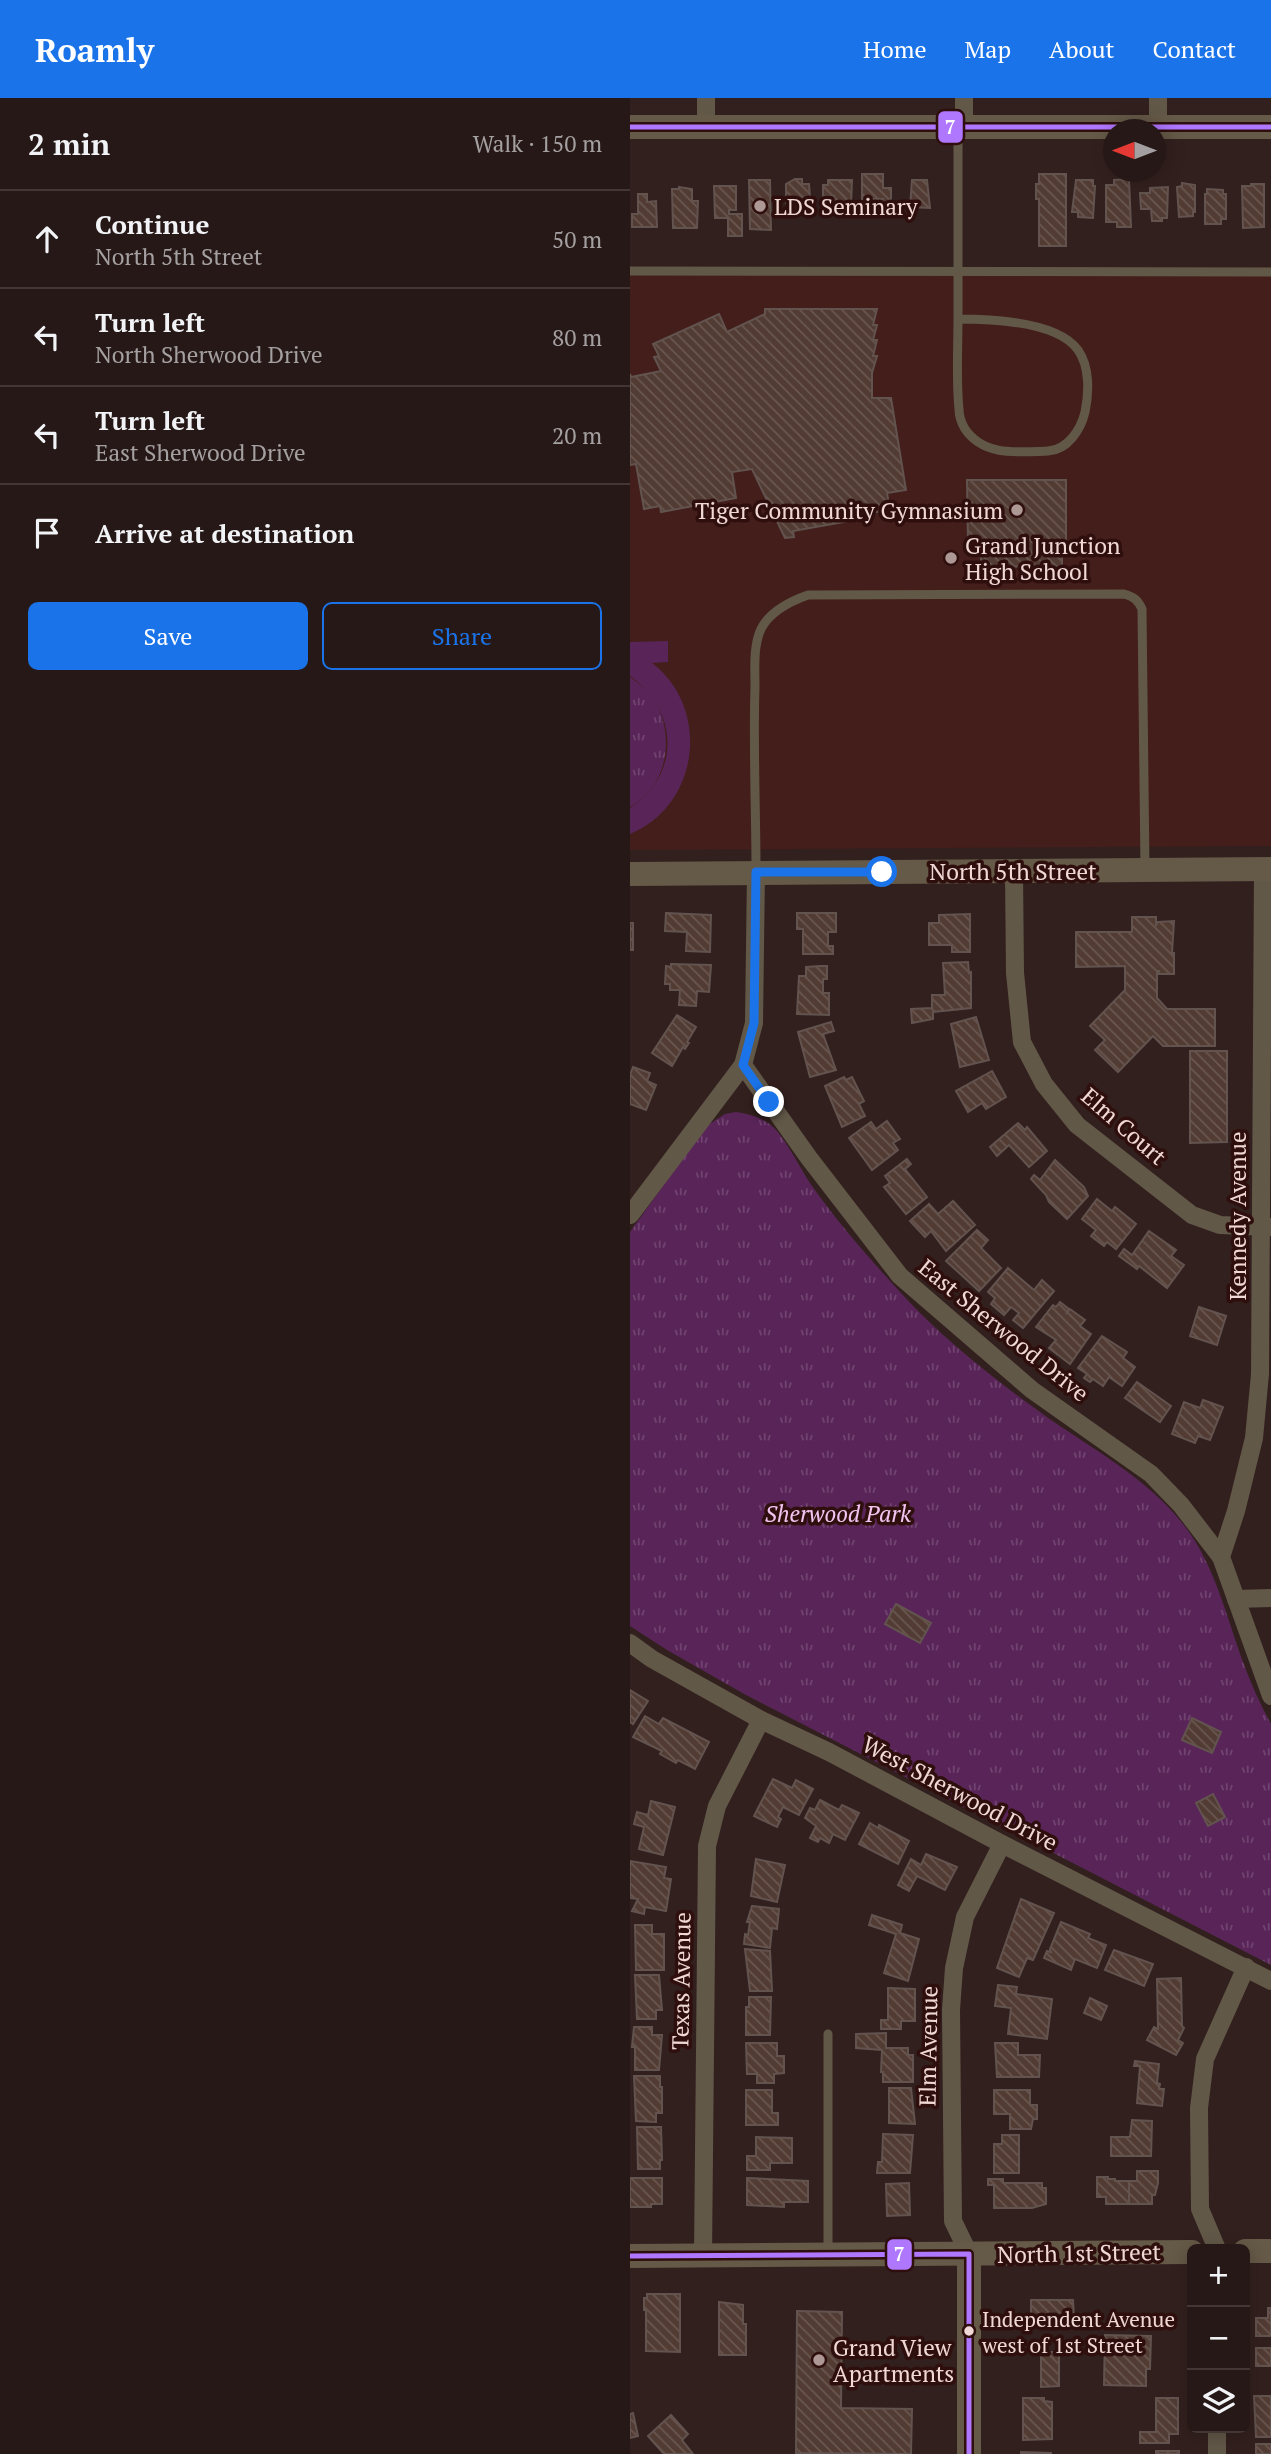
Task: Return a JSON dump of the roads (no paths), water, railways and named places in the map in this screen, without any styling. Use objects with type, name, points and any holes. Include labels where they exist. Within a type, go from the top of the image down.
[{"type":"main road","points":[[630,127],[1103,127]]},
{"type":"main road","points":[[1166,127],[1271,127]]},
{"type":"main road","name":"North 5th Street","points":[[630,874],[1267,869]]},
{"type":"main road","points":[[1250,2251],[1271,2251]]},
{"type":"main road","name":"North 1st Street","points":[[630,2256],[1187,2252]]},
{"type":"main road","points":[[969,2254],[970,2454]]},
{"type":"street","points":[[706,98],[706,128]]},
{"type":"street","points":[[961,127],[964,98]]},
{"type":"street","points":[[1158,98],[1158,119]]},
{"type":"street","name":"Kennedy Avenue","points":[[1221,1557],[1236,1511],[1254,1438],[1260,1374],[1266,1227],[1267,869]]},
{"type":"street","points":[[630,1215],[743,1065],[754,1023],[756,872]]},
{"type":"street","name":"Elm Court","points":[[1014,872],[1015,973],[1022,1042],[1044,1084],[1077,1125],[1192,1215],[1220,1225],[1266,1227]]},
{"type":"street","name":"East Sherwood Drive","points":[[743,1065],[808,1158],[900,1276],[1032,1390],[1152,1474],[1181,1506],[1221,1557],[1271,1696]]},
{"type":"street","points":[[1236,1599],[1271,1598]]},
{"type":"street","name":"West Sherwood Drive","points":[[630,1643],[652,1659],[761,1720],[829,1752],[1002,1844],[1271,1981]]},
{"type":"street","name":"Texas Avenue","points":[[703,2255],[707,1846],[717,1806],[761,1720]]},
{"type":"street","name":"Elm Avenue","points":[[969,2254],[953,2221],[951,2010],[954,1968],[965,1917],[1002,1844]]},
{"type":"street","points":[[1215,2244],[1200,2209],[1199,2108],[1205,2059],[1246,1967]]},
{"type":"street","points":[[1217,2433],[1217,2454]]},
{"type":"lane","points":[[958,319],[998,319],[1033,327],[1058,335],[1078,349],[1087,370],[1087,401],[1082,425],[1069,441],[1054,451],[1013,452],[992,449],[975,440],[964,428],[959,411],[958,319],[961,127]]},
{"type":"lane","points":[[630,271],[1271,272]]},
{"type":"lane","points":[[756,872],[754,726],[756,646],[761,628],[792,600],[808,595],[850,594],[1114,593],[1124,594],[1139,602],[1143,624],[1145,869]]},
{"type":"lane","points":[[828,2035],[828,2255]]},
{"type":"place","name":"LDS Seminary","points":[[760,206]]},
{"type":"place","name":"Tiger Community Gymnasium","points":[[1017,510]]},
{"type":"place","name":"Grand Junction High School","points":[[951,558]]},
{"type":"place","name":"Independent Avenue west of 1st Street","points":[[969,2331]]},
{"type":"place","name":"Grand View Apartments","points":[[819,2360]]},
{"type":"park label","name":"Sherwood Park","points":[[838,1513]]}]
